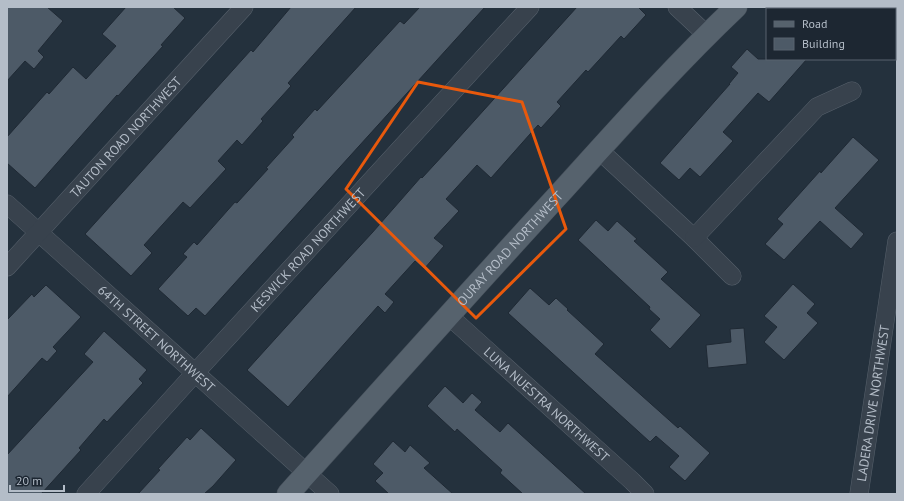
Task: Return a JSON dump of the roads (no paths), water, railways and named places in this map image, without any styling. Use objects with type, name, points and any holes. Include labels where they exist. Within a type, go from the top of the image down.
[{"type":"main road","name":"OURAY ROAD NORTHWEST","points":[[288,494],[448,315],[707,35],[736,7]]},
{"type":"street","name":"TAUTON ROAD NORTHWEST","points":[[7,266],[244,7]]},
{"type":"street","name":"KESWICK ROAD NORTHWEST","points":[[86,494],[530,7]]},
{"type":"street","points":[[677,7],[707,35]]},
{"type":"street","points":[[694,238],[817,107],[852,90]]},
{"type":"street","points":[[600,150],[694,238],[732,276]]},
{"type":"street","name":"64TH STREET NORTHWEST","points":[[7,204],[330,494]]},
{"type":"street","name":"LADERA DRIVE NORTHWEST","points":[[859,494],[897,241]]},
{"type":"street","name":"LUNA NUESTRA NORTHWEST","points":[[448,315],[645,494]]}]
